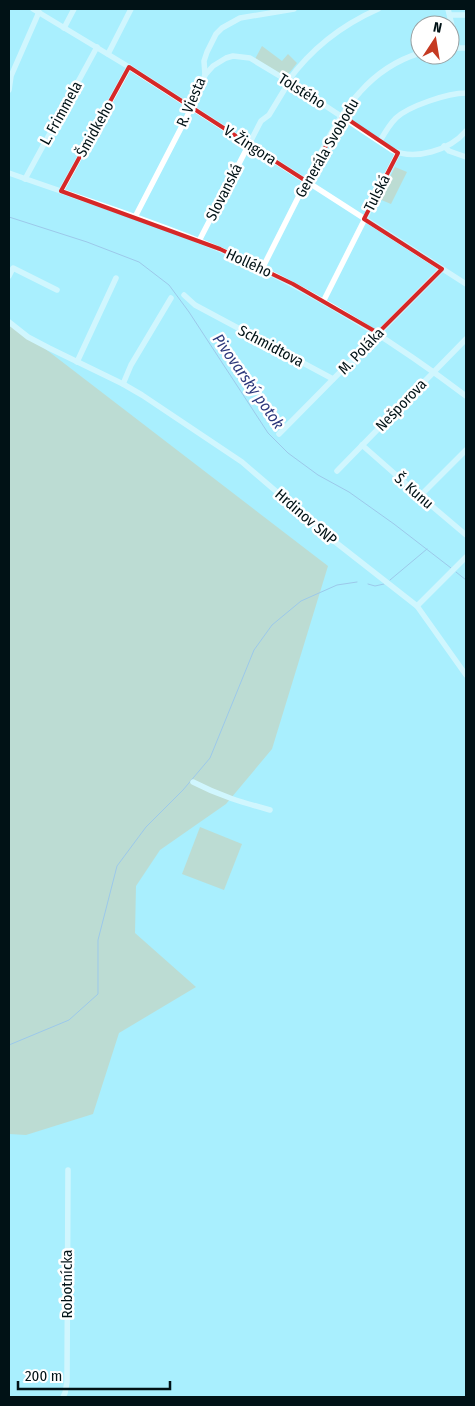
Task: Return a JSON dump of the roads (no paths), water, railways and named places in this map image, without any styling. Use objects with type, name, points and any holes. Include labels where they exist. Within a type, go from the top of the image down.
[{"type":"street","name":"V. Žingora","points":[[33,9],[192,107],[466,284]]},
{"type":"street","points":[[64,28],[74,9]]},
{"type":"street","points":[[108,54],[131,9]]},
{"type":"street","name":"R. Viesta","points":[[136,217],[192,107],[205,75],[204,61],[216,34],[222,28],[240,18],[294,9]]},
{"type":"street","name":"Slovanská","points":[[199,240],[261,121],[269,115],[289,81],[303,62],[326,40],[351,23],[378,9]]},
{"type":"street","points":[[9,90],[12,76],[39,12]]},
{"type":"street","points":[[449,12],[466,15]]},
{"type":"street","name":"L. Frimmela","points":[[25,179],[97,47]]},
{"type":"street","name":"Tolstého","points":[[205,75],[220,60],[233,56],[250,58],[398,152]]},
{"type":"street","name":"Generála Svobodu","points":[[262,268],[321,152],[342,116],[358,94],[373,79],[410,57]]},
{"type":"street","name":"Šmidkeho","points":[[61,191],[129,67]]},
{"type":"street","points":[[380,141],[396,119],[405,112],[441,97],[466,93]]},
{"type":"street","points":[[398,152],[410,155],[428,153],[454,142],[466,131]]},
{"type":"street","points":[[444,146],[449,151],[466,157]]},
{"type":"street","name":"Tulská","points":[[324,300],[398,152]]},
{"type":"street","name":"Hollého","points":[[9,173],[199,240],[262,268],[324,300],[378,333],[466,396]]},
{"type":"street","points":[[9,276],[13,268],[58,290]]},
{"type":"street","name":"M. Poláka","points":[[280,434],[442,269]]},
{"type":"street","points":[[77,362],[116,278]]},
{"type":"street","name":"Schmidtova","points":[[184,295],[195,305],[333,379]]},
{"type":"street","points":[[123,384],[131,364],[171,298]]},
{"type":"street","name":"Hrdinov SNP","points":[[9,322],[28,337],[123,384],[164,409],[242,462],[311,523],[416,606],[466,675]]},
{"type":"street","name":"Nešporova","points":[[337,471],[466,339]]},
{"type":"street","name":"Š. Kunu","points":[[362,445],[466,535]]},
{"type":"street","points":[[420,496],[466,450]]},
{"type":"street","points":[[416,606],[466,557]]},
{"type":"street","points":[[193,782],[227,798],[270,810]]},
{"type":"street","name":"Robotnícka","points":[[63,1397],[67,1382],[68,1170]]},
{"type":"waterway","name":"Pivovarský potok","points":[[9,217],[87,242],[139,262],[169,285],[189,312],[268,433],[288,453],[318,475],[349,492],[451,568]]},
{"type":"waterway","points":[[390,580],[427,549]]},
{"type":"waterway","name":"Pivovarský potok","points":[[456,572],[466,580]]},
{"type":"waterway","points":[[9,1045],[69,1020],[98,994],[98,940],[117,866],[146,827],[183,790],[210,758],[254,650],[272,625],[301,601],[337,585],[357,582]]},
{"type":"waterway","points":[[368,584],[375,586],[384,584]]}]
